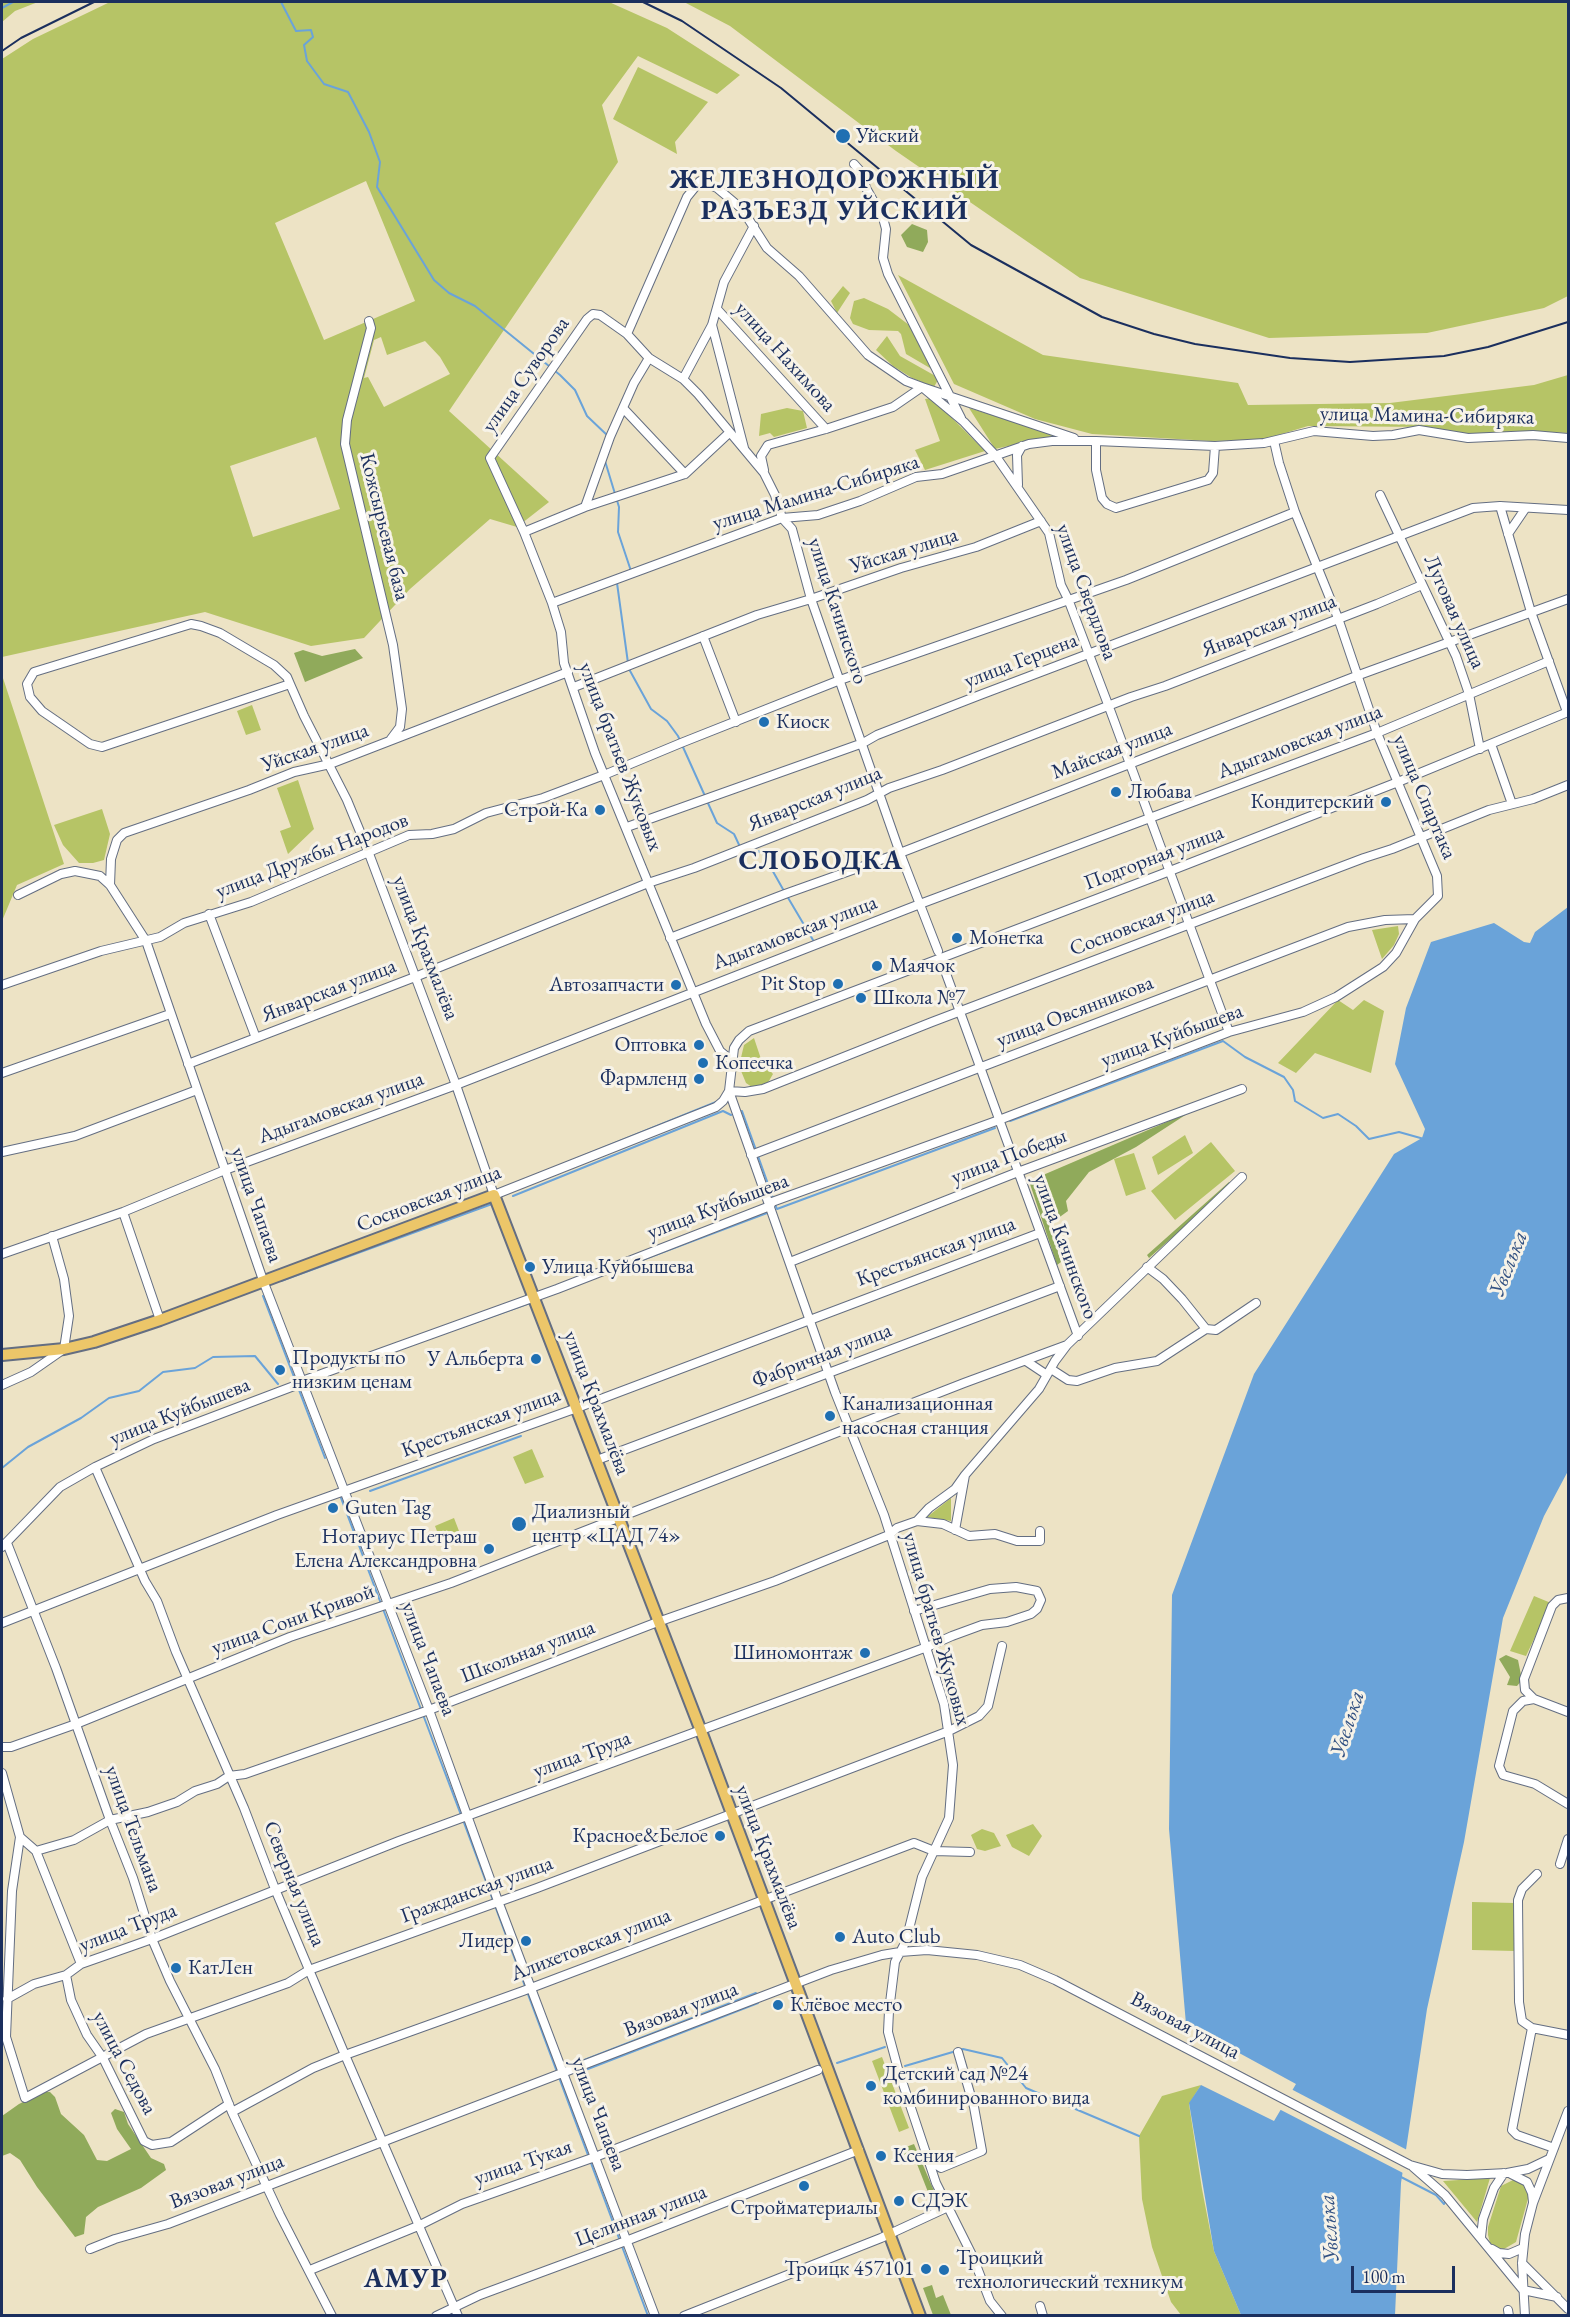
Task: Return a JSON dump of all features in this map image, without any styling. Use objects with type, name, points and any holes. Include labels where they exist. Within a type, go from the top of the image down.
[{"type":"main road","name":"Сосновская улица","points":[[2,1354],[64,1349],[94,1342],[264,1283],[494,1195]]},
{"type":"main road","name":"улица Крахмалёва","points":[[494,1195],[659,1622],[920,2316]]},
{"type":"street","points":[[854,164],[862,173],[866,188],[883,218],[886,230],[883,258],[888,274],[964,422]]},
{"type":"street","name":"улица Свердлова","points":[[627,334],[687,197],[700,182],[726,194],[742,209],[767,248],[799,276],[868,355],[906,381],[922,387],[964,422],[995,455],[1049,533],[1061,585],[1109,707],[1229,1032]]},
{"type":"street","points":[[683,379],[712,325],[724,282],[753,226]]},
{"type":"street","name":"улица Нахимова","points":[[717,309],[826,429]]},
{"type":"street","name":"улица Качинского","points":[[593,314],[600,315],[627,334],[650,358],[683,379],[764,472],[775,495],[782,518],[792,529],[811,599],[900,853],[938,951]]},
{"type":"street","name":"улица Суворова","points":[[490,458],[587,319],[593,314]]},
{"type":"street","name":"Кожсырьевая база","points":[[369,321],[370,328],[347,420],[345,444],[393,645],[402,709],[400,727],[390,741]]},
{"type":"street","points":[[712,325],[745,449]]},
{"type":"street","points":[[585,507],[610,437],[634,383],[650,358]]},
{"type":"street","points":[[764,472],[761,456],[768,445],[893,407],[922,387],[1070,438],[1096,441],[1096,470],[1102,498],[1107,504],[1116,508],[1208,480],[1213,472],[1215,447]]},
{"type":"street","points":[[623,408],[685,474]]},
{"type":"street","name":"улица Мамина-Сибиряка","points":[[552,603],[782,518],[818,515],[860,501],[916,477],[942,474],[1022,446],[1052,441],[1215,447],[1274,441],[1314,431],[1372,436],[1419,430],[1468,438],[1533,435],[1569,438]]},
{"type":"street","points":[[524,532],[585,507],[685,474],[729,433]]},
{"type":"street","name":"улица Спартака","points":[[1274,441],[1296,512],[1359,675],[1377,733],[1437,876],[1438,896]]},
{"type":"street","points":[[1018,488],[1017,455],[1022,446]]},
{"type":"street","name":"улица братьев Жуковых","points":[[490,458],[524,532],[552,603],[561,632],[564,663],[604,775],[706,1024],[720,1051],[731,1060]]},
{"type":"street","name":"Луговая улица","points":[[1380,495],[1450,644],[1469,694],[1480,749]]},
{"type":"street","name":"улица Герцена","points":[[627,827],[863,743],[877,735],[1473,507],[1569,510]]},
{"type":"street","points":[[1500,507],[1532,612],[1568,712]]},
{"type":"street","points":[[1508,534],[1525,509]]},
{"type":"street","name":"улица Дружбы Народов","points":[[2,985],[101,951],[160,937],[184,923],[251,902],[409,835],[432,834],[454,829],[486,813],[543,798],[840,680],[1126,580],[1296,512]]},
{"type":"street","name":"Уйская улица","points":[[574,687],[757,615],[901,568],[976,547],[1041,521]]},
{"type":"street","name":"Январская улица","points":[[188,1064],[415,977],[648,882],[694,868],[880,793],[1422,585]]},
{"type":"street","name":"Майская улица","points":[[670,938],[900,853],[1359,675],[1569,600]]},
{"type":"street","points":[[191,624],[220,633],[274,665],[289,680],[102,747],[90,744],[54,721],[30,698],[27,684],[34,672],[191,624]]},
{"type":"street","points":[[703,636],[736,722]]},
{"type":"street","name":"Адыгамовская улица","points":[[2,1254],[123,1212],[225,1170],[456,1085],[920,904],[1377,733],[1549,661]]},
{"type":"street","name":"Уйская улица","points":[[110,885],[111,859],[117,840],[124,833],[294,772],[330,764],[568,672]]},
{"type":"street","name":"улица Крахмалёва","points":[[289,680],[330,764],[368,851],[456,1085],[494,1195]]},
{"type":"street","name":"Подгорная улица","points":[[731,1060],[736,1044],[749,1031],[1170,871],[1398,782],[1568,712]]},
{"type":"street","points":[[1491,744],[1512,804]]},
{"type":"street","name":"Сосновская улица","points":[[494,1195],[711,1110],[721,1104],[729,1090],[745,1092],[763,1089],[1489,810],[1569,785]]},
{"type":"street","points":[[18,895],[61,874],[75,871],[100,876],[110,885]]},
{"type":"street","name":"улица Чапаева","points":[[110,885],[146,941],[264,1283],[429,1710],[498,1901],[655,2316]]},
{"type":"street","name":"улица Куйбышева","points":[[4,1545],[60,1487],[154,1439],[302,1381],[535,1297],[770,1206],[772,1202],[999,1120],[1229,1032],[1303,1012],[1330,1000],[1362,982],[1390,961],[1415,919],[1438,896]]},
{"type":"street","points":[[209,914],[256,1038]]},
{"type":"street","name":"улица Овсянникова","points":[[751,1155],[1348,927],[1385,920],[1415,919]]},
{"type":"street","name":"улица Качинского","points":[[944,968],[1078,1336]]},
{"type":"street","points":[[2,1073],[170,1014]]},
{"type":"street","points":[[729,1090],[731,1060]]},
{"type":"street","name":"улица Победы","points":[[790,1262],[1018,1172],[1242,1089]]},
{"type":"street","points":[[2,1152],[75,1136],[197,1090]]},
{"type":"street","name":"улица братьев Жуковых","points":[[729,1090],[830,1372],[835,1392],[884,1515],[944,1704],[953,1765],[949,1818],[922,1877],[906,1941],[895,1962],[888,2032],[936,2183],[973,2257],[990,2301],[1002,2316]]},
{"type":"street","points":[[1067,1346],[1242,1177]]},
{"type":"street","points":[[123,1212],[160,1320]]},
{"type":"street","name":"Крестьянская улица","points":[[2,1623],[344,1491],[577,1408],[1040,1233]]},
{"type":"street","points":[[52,1236],[64,1280],[69,1316],[64,1349]]},
{"type":"street","points":[[1147,1267],[1176,1292],[1206,1329]]},
{"type":"street","name":"Фабричная улица","points":[[597,1460],[1060,1286]]},
{"type":"street","points":[[1026,1361],[1068,1380],[1077,1381],[1115,1368],[1147,1364],[1168,1355],[1206,1329],[1216,1330],[1256,1303]]},
{"type":"street","name":"Школьная улица","points":[[36,1851],[74,1840],[110,1820],[148,1812],[217,1784],[229,1776],[244,1774],[429,1710],[659,1622],[776,1581],[889,1535],[897,1528],[917,1521],[955,1488],[1039,1389],[1067,1346]]},
{"type":"street","name":"улица Сони Кривой","points":[[2,1747],[11,1748],[76,1724],[290,1637],[451,1583],[1067,1346]]},
{"type":"street","name":"Сосновская улица","points":[[2,1385],[30,1372],[64,1349]]},
{"type":"street","name":"Северная улица","points":[[96,1467],[157,1601],[187,1679],[244,1808],[309,1970],[458,2316]]},
{"type":"street","points":[[87,1472],[101,1480]]},
{"type":"street","points":[[955,1530],[965,1475]]},
{"type":"street","name":"Школьная улица","points":[[917,1521],[943,1524],[969,1536],[990,1534],[1023,1542],[1040,1541],[1040,1531]]},
{"type":"street","points":[[893,1548],[897,1528]]},
{"type":"street","name":"улица Тельмана","points":[[4,1545],[33,1610],[76,1724],[133,1878],[152,1939],[170,1981],[216,2069],[230,2108],[267,2186],[332,2316]]},
{"type":"street","name":"улица Труда","points":[[8,1999],[33,1984],[66,1975],[81,1964],[152,1939],[275,1889],[982,1625],[1007,1622],[1031,1614],[1037,1609],[1041,1600],[1037,1591],[1016,1587],[990,1589],[914,1611]]},
{"type":"street","points":[[1569,1599],[1558,1600],[1552,1606],[1524,1679],[1525,1690],[1534,1699],[1569,1712]]},
{"type":"street","name":"Гражданская улица","points":[[8,1999],[6,2037],[25,2098],[146,2034],[288,1983],[309,1970],[949,1731],[979,1716],[988,1706],[1002,1646]]},
{"type":"street","points":[[1534,1699],[1519,1704],[1511,1715],[1499,1769],[1503,1775],[1538,1785],[1569,1804]]},
{"type":"street","points":[[2,1773],[20,1837],[12,1891],[8,1999]]},
{"type":"street","points":[[20,1837],[36,1851],[81,1964]]},
{"type":"street","points":[[1560,1864],[1569,1839]]},
{"type":"street","name":"Алихетовская улица","points":[[171,2142],[230,2108],[345,2055],[914,1843],[934,1851],[970,1852]]},
{"type":"street","points":[[1537,1874],[1522,1889],[1518,1900],[1519,2002],[1522,2021],[1532,2028],[1569,2035]]},
{"type":"street","name":"Вязовая улица","points":[[90,2249],[115,2239],[168,2224],[861,1960],[900,1952],[951,1951],[1020,1965],[1055,1980],[1410,2164]]},
{"type":"street","name":"улица Седова","points":[[66,1975],[71,2000],[87,2035],[103,2058],[144,2141],[152,2145],[171,2142]]},
{"type":"street","points":[[1532,2028],[1512,2130],[1517,2135],[1554,2148]]},
{"type":"street","points":[[936,2183],[941,2168],[982,2151],[974,2107],[958,2052]]},
{"type":"street","name":"улица Тукая","points":[[310,2270],[418,2226],[462,2204],[595,2157],[818,2070]]},
{"type":"street","points":[[1525,2316],[1523,2248],[1533,2203],[1568,2111]]},
{"type":"street","name":"Целинная улица","points":[[436,2316],[480,2295],[859,2150]]},
{"type":"street","points":[[927,2159],[941,2168]]},
{"type":"street","points":[[1410,2164],[1450,2175],[1505,2173],[1539,2166],[1549,2159]]},
{"type":"street","points":[[1410,2164],[1445,2196],[1523,2290],[1557,2297]]},
{"type":"street","points":[[1505,2173],[1516,2175],[1527,2182],[1533,2203]]},
{"type":"street","points":[[1481,2237],[1483,2220],[1494,2188],[1505,2173]]},
{"type":"street","points":[[684,2316],[890,2234],[948,2207]]},
{"type":"street","points":[[1488,2247],[1499,2253],[1509,2254],[1523,2248]]},
{"type":"street","points":[[1522,2263],[1569,2309]]},
{"type":"street","points":[[1040,2306],[1042,2316]]},
{"type":"green space","points":[[2,2],[38,2],[15,11],[2,22]]},
{"type":"green space","points":[[110,2],[609,2],[667,28],[740,75],[717,94],[638,56],[602,105],[618,162],[449,411],[549,502],[517,527],[490,519],[410,589],[364,638],[311,646],[205,612],[2,657],[2,59],[33,39]],"holes":[[[366,181],[415,301],[324,340],[275,223]],[[381,337],[387,355],[425,341],[440,357],[450,374],[384,407],[368,377],[364,378],[374,340]],[[316,437],[340,509],[253,537],[230,466]]]},
{"type":"green space","points":[[684,2],[1568,2],[1568,296],[1544,308],[1427,333],[1269,338],[1080,278],[896,151],[730,26]]},
{"type":"green space","points":[[638,67],[708,102],[675,142],[677,154],[613,119]]},
{"type":"green space","points":[[912,224],[927,230],[928,242],[923,252],[907,247],[901,235]]},
{"type":"green space","points":[[898,275],[1043,355],[1238,383],[1248,405],[1390,403],[1534,385],[1568,375],[1568,433],[1472,435],[1430,427],[1308,426],[1262,440],[1211,441],[1092,434],[1035,419],[954,384]]},
{"type":"green space","points":[[843,286],[850,293],[837,313],[831,301]]},
{"type":"green space","points":[[864,298],[888,309],[909,325],[935,371],[906,354],[901,334],[898,331],[869,330],[853,324],[850,318],[854,301]]},
{"type":"green space","points":[[887,336],[900,356],[939,378],[934,387],[912,378],[893,366],[876,350]]},
{"type":"green space","points":[[932,398],[985,451],[925,470],[915,450],[940,441],[925,399]]},
{"type":"green space","points":[[787,408],[803,411],[807,428],[774,437],[770,433],[759,436],[761,414]]},
{"type":"green space","points":[[969,408],[1057,435],[995,449]]},
{"type":"green space","points":[[355,649],[363,658],[305,682],[294,653],[303,650],[322,656]]},
{"type":"green space","points":[[2,675],[64,864],[17,885],[2,921]]},
{"type":"green space","points":[[252,705],[261,730],[246,735],[237,711]]},
{"type":"green space","points":[[298,780],[314,829],[288,854],[280,831],[291,827],[277,788]]},
{"type":"green space","points":[[102,809],[110,834],[104,860],[79,863],[63,845],[54,825]]},
{"type":"green space","points":[[1398,926],[1399,934],[1394,945],[1382,959],[1372,930]]},
{"type":"green space","points":[[1338,1000],[1353,1010],[1364,1000],[1384,1011],[1371,1073],[1315,1053],[1296,1073],[1278,1063]]},
{"type":"green space","points":[[754,1038],[762,1062],[773,1074],[766,1086],[752,1087],[746,1083],[739,1066],[744,1045]]},
{"type":"green space","points":[[1190,1112],[1136,1147],[1089,1172],[1066,1201],[1068,1211],[1050,1224],[1061,1262],[1057,1265],[1029,1181]]},
{"type":"green space","points":[[1185,1135],[1193,1153],[1158,1175],[1152,1157]]},
{"type":"green space","points":[[1211,1142],[1235,1171],[1175,1220],[1151,1191]]},
{"type":"green space","points":[[1134,1153],[1146,1189],[1126,1196],[1114,1159]]},
{"type":"green space","points":[[1229,1182],[1232,1185],[1149,1258],[1147,1255]]},
{"type":"green space","points":[[532,1449],[544,1477],[525,1484],[513,1457]]},
{"type":"green space","points":[[951,1498],[951,1521],[927,1517]]},
{"type":"green space","points":[[454,1518],[459,1531],[440,1539],[435,1526]]},
{"type":"green space","points":[[1534,1596],[1551,1603],[1526,1656],[1510,1651]]},
{"type":"green space","points":[[1506,1655],[1518,1660],[1522,1680],[1517,1686],[1507,1685],[1510,1677],[1499,1659]]},
{"type":"green space","points":[[1033,1824],[1042,1836],[1029,1856],[1012,1847],[1006,1835]]},
{"type":"green space","points":[[982,1829],[994,1833],[1001,1846],[985,1851],[977,1849],[971,1835]]},
{"type":"green space","points":[[1472,1902],[1515,1903],[1515,1951],[1472,1950]]},
{"type":"green space","points":[[882,2057],[909,2128],[899,2132],[872,2061]]},
{"type":"green space","points":[[1201,2085],[1189,2104],[1202,2189],[1214,2251],[1241,2315],[1181,2315],[1171,2302],[1152,2247],[1142,2199],[1139,2136],[1162,2096]]},
{"type":"green space","points":[[43,2092],[50,2092],[55,2097],[61,2114],[84,2135],[97,2160],[107,2161],[131,2149],[117,2129],[111,2113],[115,2109],[124,2112],[128,2124],[151,2158],[164,2164],[166,2170],[141,2188],[98,2207],[86,2217],[84,2234],[75,2237],[37,2187],[20,2160],[10,2153],[2,2156],[2,2116]]},
{"type":"green space","points":[[914,2144],[937,2198],[928,2192],[917,2164],[898,2150]]},
{"type":"green space","points":[[1490,2178],[1477,2222],[1443,2181]]},
{"type":"green space","points":[[1513,2180],[1519,2180],[1525,2185],[1529,2195],[1516,2242],[1504,2249],[1497,2248],[1490,2243],[1488,2227],[1501,2186]]},
{"type":"green space","points":[[932,2285],[936,2298],[943,2295],[951,2315],[933,2315],[923,2288]]},
{"type":"water","name":"Увелька","points":[[1568,907],[1568,1471],[1544,1516],[1503,1618],[1464,1842],[1427,2009],[1401,2183],[1395,2315],[1241,2315],[1214,2251],[1189,2103],[1201,2085],[1274,2121],[1296,2084],[1186,2024],[1169,1829],[1172,1595],[1254,1374],[1394,1154],[1422,1138],[1425,1129],[1395,1064],[1406,1008],[1431,942],[1494,923],[1524,942],[1530,943],[1535,932]]},
{"type":"pier","points":[[1291,2089],[1409,2151],[1405,2174],[1279,2109]]},
{"type":"waterway","points":[[2,8],[13,2]]},
{"type":"waterway","points":[[281,2],[296,31],[311,30],[313,37],[304,45],[307,61],[324,84],[348,92],[369,132],[380,162],[377,187],[434,280],[449,293],[475,306],[560,375],[575,390],[587,416],[608,436]]},
{"type":"waterway","points":[[605,461],[619,507],[618,532],[631,571]]},
{"type":"waterway","points":[[617,583],[628,663]]},
{"type":"waterway","points":[[629,669],[651,709],[667,721],[678,736],[705,796]]},
{"type":"waterway","points":[[707,801],[717,823],[734,834],[741,849]]},
{"type":"waterway","points":[[750,850],[762,852],[784,891]]},
{"type":"waterway","points":[[787,896],[813,940]]},
{"type":"waterway","points":[[1010,1121],[1223,1041],[1245,1057],[1284,1077],[1293,1090],[1295,1101],[1323,1118],[1338,1114],[1356,1126],[1369,1139],[1399,1132],[1424,1139]]},
{"type":"waterway","points":[[563,1164],[716,1102]]},
{"type":"waterway","points":[[513,1196],[723,1111],[731,1115]]},
{"type":"waterway","points":[[742,1111],[756,1150]]},
{"type":"waterway","points":[[775,1204],[777,1209],[995,1128]]},
{"type":"waterway","points":[[758,1156],[773,1198]]},
{"type":"waterway","points":[[281,1281],[492,1204]]},
{"type":"waterway","points":[[605,1274],[767,1213]]},
{"type":"waterway","points":[[263,1296],[325,1458]]},
{"type":"waterway","points":[[425,1340],[530,1303]]},
{"type":"waterway","points":[[2,1468],[28,1447],[81,1418],[109,1398],[139,1391],[163,1372],[195,1368],[213,1357],[255,1356],[278,1384]]},
{"type":"waterway","points":[[370,1491],[521,1436]]},
{"type":"waterway","points":[[341,1498],[461,1815]]},
{"type":"waterway","points":[[463,1820],[648,2316]]},
{"type":"waterway","points":[[574,2064],[756,1993]]},
{"type":"waterway","points":[[575,2074],[758,2003]]},
{"type":"waterway","points":[[809,2034],[825,2076]]},
{"type":"waterway","points":[[837,2063],[885,2047]]},
{"type":"waterway","points":[[905,2066],[963,2049],[1002,2058],[1026,2088],[1139,2136]]},
{"type":"waterway","points":[[1401,2177],[1436,2195],[1444,2204],[1446,2201]]},
{"type":"railway","points":[[2,51],[21,38],[94,2]]},
{"type":"railway","points":[[643,2],[682,21],[781,88],[971,245],[1102,317],[1154,334],[1195,344],[1290,358],[1350,362],[1444,356],[1488,347],[1568,322]]},
{"type":"place","name":"Уйский","points":[[843,136]]},
{"type":"place","name":"Киоск","points":[[764,722]]},
{"type":"place","name":"Любава","points":[[1116,792]]},
{"type":"place","name":"Кондитерский","points":[[1386,802]]},
{"type":"place","name":"Строй-Ка","points":[[600,810]]},
{"type":"place","name":"Монетка","points":[[957,938]]},
{"type":"place","name":"Маячок","points":[[877,966]]},
{"type":"place","name":"Pit Stop","points":[[838,984]]},
{"type":"place","name":"Автозапчасти","points":[[676,985]]},
{"type":"place","name":"Школа №7","points":[[861,998]]},
{"type":"place","name":"Оптовка","points":[[699,1045]]},
{"type":"place","name":"Копеечка","points":[[703,1063]]},
{"type":"place","name":"Фармленд","points":[[699,1079]]},
{"type":"place","name":"Улица Куйбышева","points":[[530,1267]]},
{"type":"place","name":"У Альберта","points":[[536,1359]]},
{"type":"place","name":"Продукты по низким ценам","points":[[280,1370]]},
{"type":"place","name":"Канализационная насосная станция","points":[[830,1416]]},
{"type":"place","name":"Guten Tag","points":[[333,1508]]},
{"type":"place","name":"Диализный центр «ЦАД 74»","points":[[519,1524]]},
{"type":"place","name":"Нотариус Петраш Елена Александровна","points":[[489,1549]]},
{"type":"place","name":"Шиномонтаж","points":[[865,1653]]},
{"type":"place","name":"Красное&Белое","points":[[720,1836]]},
{"type":"place","name":"Auto Club","points":[[840,1937]]},
{"type":"place","name":"Лидер","points":[[526,1941]]},
{"type":"place","name":"КатЛен","points":[[176,1968]]},
{"type":"place","name":"Клёвое место","points":[[778,2005]]},
{"type":"place","name":"Детский сад №24 комбинированного вида","points":[[871,2086]]},
{"type":"place","name":"Ксения","points":[[881,2156]]},
{"type":"place","name":"Стройматериалы","points":[[804,2186]]},
{"type":"place","name":"СДЭК","points":[[899,2201]]},
{"type":"place","name":"Троицк 457101","points":[[926,2269]]},
{"type":"place","name":"Троицкий технологический техникум","points":[[944,2270]]},
{"type":"district","name":"ЖЕЛЕЗНОДОРОЖНЫЙ РАЗЪЕЗД УЙСКИЙ","points":[[835,196]]},
{"type":"district","name":"СЛОБОДКА","points":[[821,862]]},
{"type":"district","name":"АМУР","points":[[406,2280]]}]
